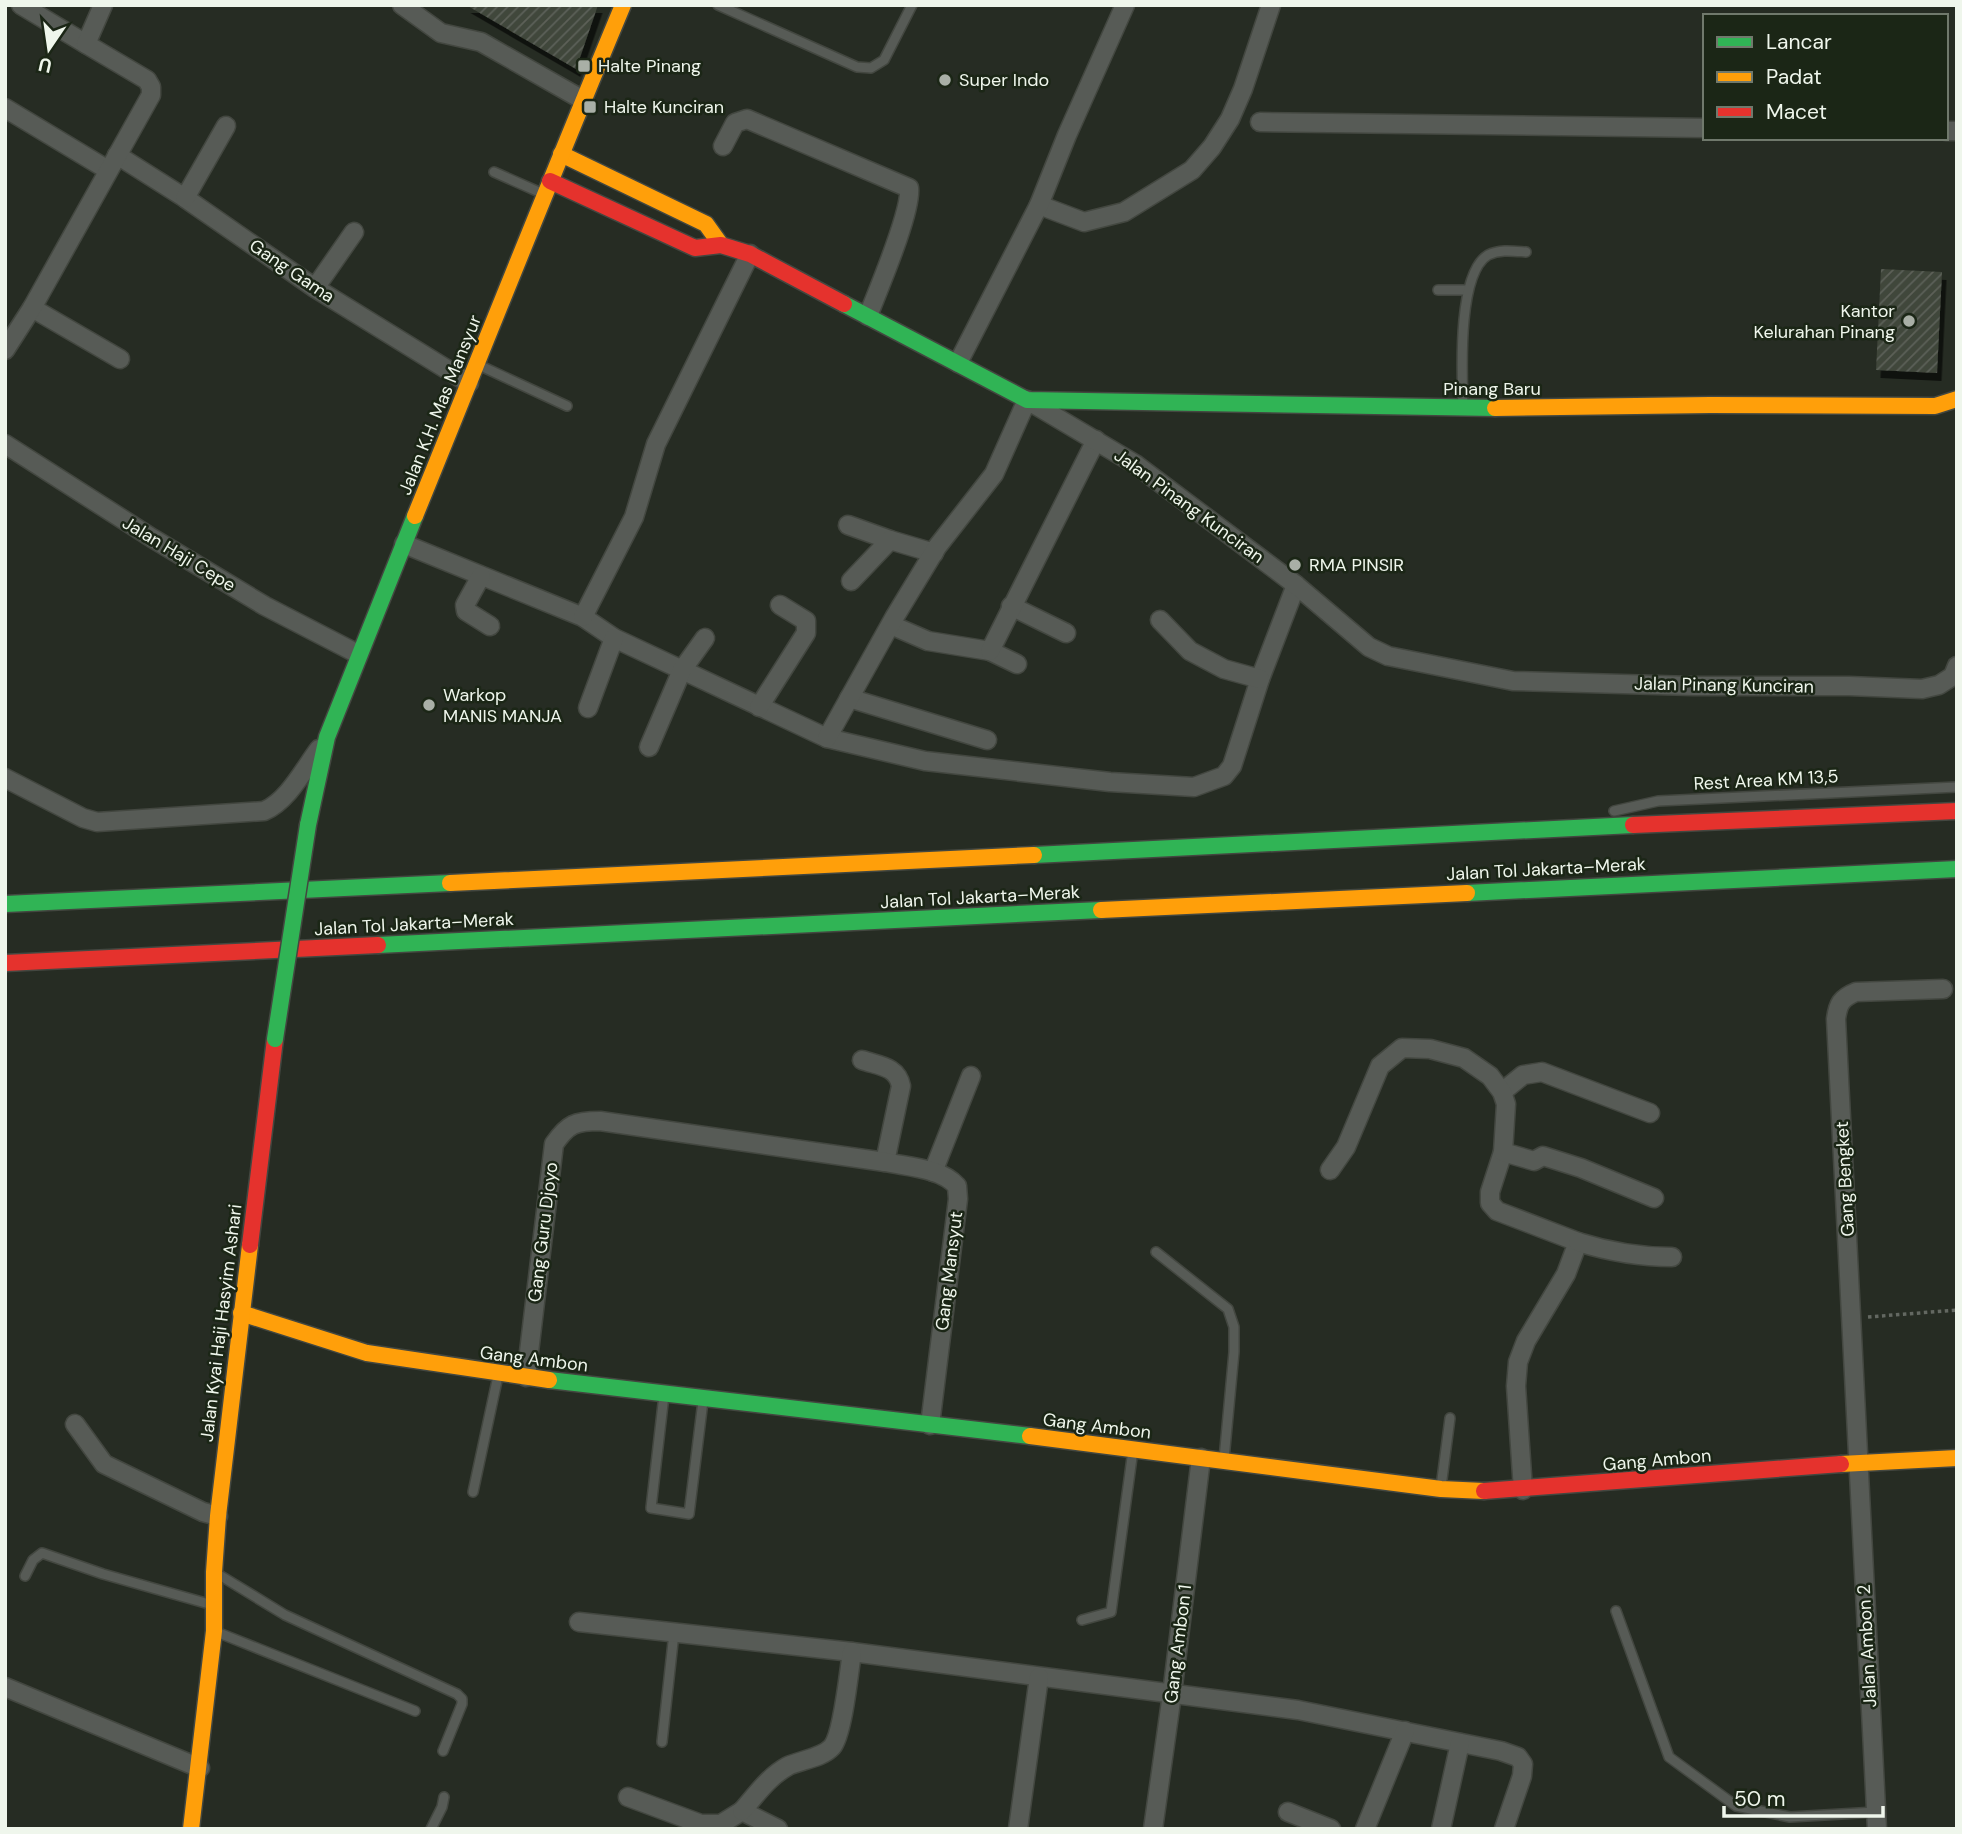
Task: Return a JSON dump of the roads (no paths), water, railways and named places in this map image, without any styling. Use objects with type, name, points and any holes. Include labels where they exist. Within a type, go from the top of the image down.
[{"type":"main road","name":"Jalan K.H. Mas Mansyur","points":[[308,825],[327,737],[358,654],[623,5]]},
{"type":"main road","name":"Jalan Pinang Kunciran","points":[[561,155],[706,224],[721,245]]},
{"type":"main road","name":"Jalan Pinang Kunciran","points":[[547,188],[695,248],[721,245],[750,254],[1027,400]]},
{"type":"main road","name":"Pinang Baru","points":[[1027,400],[1463,409],[1710,405],[1936,406],[1957,399]]},
{"type":"main road","points":[[5,904],[1957,811]]},
{"type":"main road","name":"Jalan Kyai Haji Hasyim Ashari","points":[[191,1829],[214,1631],[218,1516],[241,1312],[275,1040],[308,825]]},
{"type":"main road","name":"Jalan Tol Jakarta–Merak","points":[[5,963],[1957,869]]},
{"type":"main road","name":"Gang Ambon","points":[[241,1312],[368,1353],[498,1374],[1441,1489],[1523,1490],[1858,1463],[1957,1458]]},
{"type":"street","points":[[5,350],[32,308],[151,95],[147,80],[22,5]]},
{"type":"street","points":[[86,44],[103,5]]},
{"type":"street","points":[[402,5],[441,33],[481,42],[583,100]]},
{"type":"street","points":[[958,363],[1039,205],[1125,5]]},
{"type":"street","points":[[1039,205],[1084,222],[1124,212],[1192,170],[1212,147],[1230,119],[1271,5]]},
{"type":"street","name":"Gang Gama","points":[[5,108],[185,198],[314,288],[468,383]]},
{"type":"street","points":[[723,146],[735,123],[747,120],[909,188],[910,196],[904,218],[868,316]]},
{"type":"street","points":[[1260,122],[1703,128]]},
{"type":"street","points":[[185,198],[226,126]]},
{"type":"street","points":[[314,288],[354,232]]},
{"type":"street","points":[[583,617],[634,517],[656,444],[750,254]]},
{"type":"street","points":[[32,308],[120,359]]},
{"type":"street","points":[[827,738],[934,554],[993,474],[1027,400]]},
{"type":"street","name":"Jalan Pinang Kunciran","points":[[1027,400],[1139,467],[1296,585],[1369,647],[1388,656],[1513,681],[1922,689],[1939,685],[1953,676],[1957,666]]},
{"type":"street","points":[[990,651],[1096,440]]},
{"type":"street","name":"Jalan Haji Cepe","points":[[5,444],[265,606],[358,654]]},
{"type":"street","points":[[848,525],[934,554]]},
{"type":"street","points":[[851,581],[890,540]]},
{"type":"street","points":[[404,544],[583,617],[614,638],[827,738],[925,761],[1110,782],[1194,787],[1224,776],[1232,766],[1260,679],[1296,585]]},
{"type":"street","points":[[481,576],[465,605],[466,611],[490,626]]},
{"type":"street","points":[[759,708],[806,633],[806,621],[780,605]]},
{"type":"street","points":[[1011,607],[1066,633]]},
{"type":"street","points":[[1160,620],[1191,650],[1224,669],[1260,679]]},
{"type":"street","points":[[891,625],[928,641],[990,651],[1017,664]]},
{"type":"street","points":[[588,709],[614,638]]},
{"type":"street","points":[[649,747],[682,670],[705,638]]},
{"type":"street","points":[[849,698],[987,740]]},
{"type":"street","points":[[5,778],[83,818],[97,822],[264,811],[274,807],[281,799],[327,737]]},
{"type":"street","name":"Gang Bengket","points":[[1858,1463],[1836,1019],[1838,1006],[1843,998],[1856,992],[1943,989]]},
{"type":"street","points":[[1330,1170],[1346,1147],[1380,1066],[1402,1048],[1430,1049],[1464,1058],[1490,1076],[1502,1092],[1506,1104],[1503,1152],[1490,1192],[1490,1203],[1497,1211],[1610,1252],[1672,1257]]},
{"type":"street","points":[[862,1060],[893,1070],[899,1076],[901,1086],[886,1163]]},
{"type":"street","points":[[1502,1092],[1523,1075],[1542,1072],[1650,1113]]},
{"type":"street","points":[[933,1172],[971,1076]]},
{"type":"street","name":"Gang Guru Djoyo","points":[[526,1377],[554,1144],[564,1130],[580,1121],[600,1121],[768,1145]]},
{"type":"street","name":"Gang Mansyut","points":[[768,1145],[933,1172],[950,1178],[957,1186],[958,1199],[930,1425]]},
{"type":"street","points":[[1503,1152],[1534,1161],[1542,1156],[1581,1168],[1654,1198]]},
{"type":"street","points":[[1523,1490],[1516,1386],[1518,1362],[1525,1342],[1566,1274],[1578,1242]]},
{"type":"street","points":[[75,1424],[104,1464],[203,1512],[218,1516]]},
{"type":"street","name":"Gang Ambon 1","points":[[1153,1829],[1201,1458]]},
{"type":"street","name":"Jalan Ambon 2","points":[[1858,1463],[1877,1820]]},
{"type":"street","points":[[579,1622],[852,1652],[1307,1712],[1501,1751],[1518,1757],[1523,1764],[1522,1776],[1504,1829]]},
{"type":"street","points":[[628,1797],[701,1824],[720,1826],[742,1811],[770,1779],[788,1766],[832,1747],[838,1734],[852,1652]]},
{"type":"street","points":[[1018,1829],[1038,1676]]},
{"type":"street","points":[[5,1687],[200,1769]]},
{"type":"street","points":[[1365,1829],[1405,1731]]},
{"type":"street","points":[[1441,1829],[1460,1743]]},
{"type":"street","points":[[742,1811],[778,1829]]},
{"type":"street","points":[[1288,1812],[1331,1829]]},
{"type":"lane","points":[[718,5],[856,67],[871,68],[884,60],[912,5]]},
{"type":"lane","points":[[494,172],[547,188]]},
{"type":"lane","points":[[1463,409],[1467,290],[1475,268],[1488,256],[1502,251],[1526,252]]},
{"type":"lane","points":[[1438,290],[1467,290]]},
{"type":"lane","points":[[478,365],[567,406]]},
{"type":"lane","name":"Rest Area KM 13,5","points":[[1581,827],[1610,813],[1658,800],[1957,787]]},
{"type":"lane","points":[[1156,1252],[1228,1309],[1234,1327],[1223,1461]]},
{"type":"lane","points":[[473,1492],[498,1374]]},
{"type":"lane","points":[[664,1394],[651,1508],[689,1514],[704,1399]]},
{"type":"lane","points":[[1441,1489],[1450,1418]]},
{"type":"lane","points":[[1082,1620],[1111,1612],[1133,1450]]},
{"type":"lane","points":[[25,1576],[33,1560],[42,1553],[103,1574],[214,1605]]},
{"type":"lane","points":[[214,1572],[285,1615],[457,1695],[463,1704],[443,1751]]},
{"type":"lane","points":[[1616,1611],[1669,1757],[1736,1806],[1790,1817],[1877,1820]]},
{"type":"lane","points":[[214,1631],[415,1711]]},
{"type":"lane","points":[[662,1742],[674,1633]]},
{"type":"lane","points":[[431,1829],[444,1797]]},
{"type":"place","name":"Halte Pinang","points":[[584,66]]},
{"type":"place","name":"Super Indo","points":[[945,80]]},
{"type":"place","name":"Halte Kunciran","points":[[590,107]]},
{"type":"place","name":"Kantor Kelurahan Pinang","points":[[1909,321]]},
{"type":"place","name":"RMA PINSIR","points":[[1295,565]]},
{"type":"place","name":"Warkop MANIS MANJA","points":[[429,705]]}]
